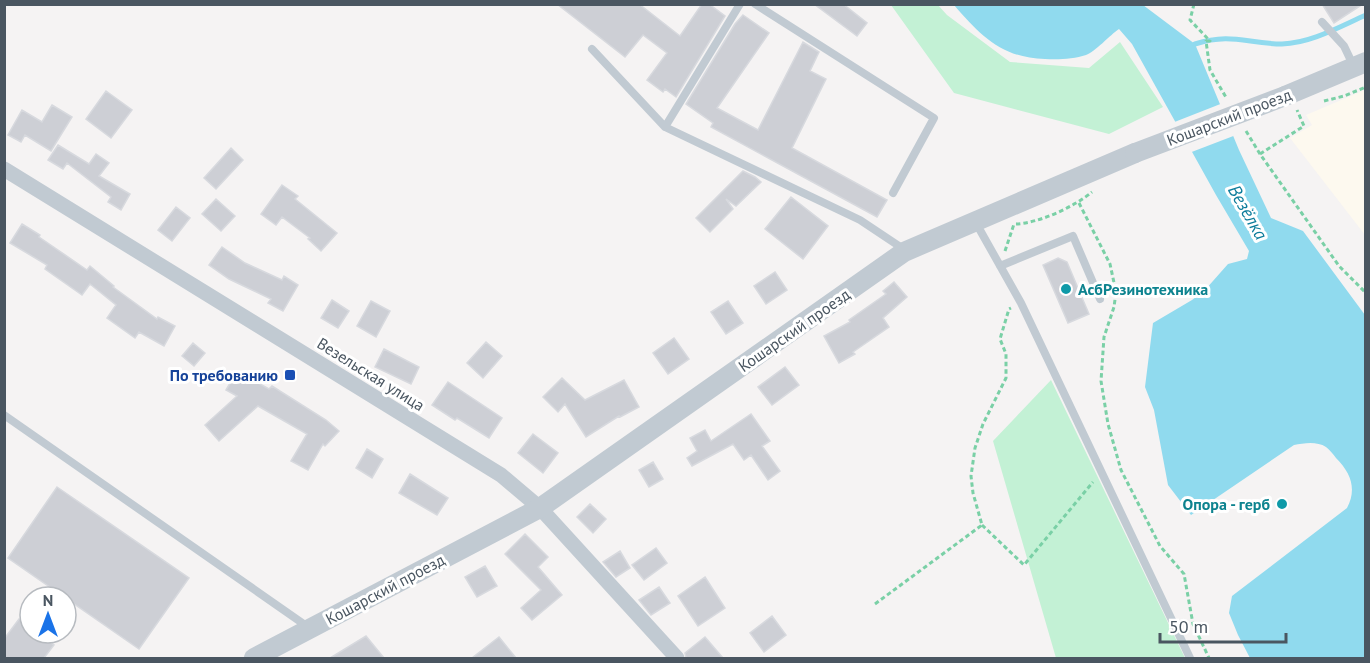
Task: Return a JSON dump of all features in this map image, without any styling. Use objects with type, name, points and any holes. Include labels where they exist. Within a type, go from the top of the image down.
[{"type":"street","name":"Кошарский проезд","points":[[254,658],[540,508],[904,252],[1136,153],[1285,96],[1360,64]]},
{"type":"street","name":"Везельская улица","points":[[4,169],[501,475],[540,508],[677,658]]},
{"type":"lane","points":[[665,127],[740,4]]},
{"type":"lane","points":[[755,4],[934,118],[893,193]]},
{"type":"lane","points":[[1325,24],[1360,64]]},
{"type":"lane","points":[[592,49],[665,127],[860,220],[899,246],[904,252]]},
{"type":"lane","points":[[976,223],[1021,303],[1190,658]]},
{"type":"lane","points":[[1000,266],[1073,236],[1100,299]]},
{"type":"lane","points":[[4,415],[310,629]]},
{"type":"path","points":[[1194,4],[1190,20],[1210,41],[1206,41],[1210,70],[1232,107]]},
{"type":"path","points":[[1260,154],[1304,126],[1298,113]]},
{"type":"path","points":[[1243,126],[1260,154],[1339,266],[1365,293]]},
{"type":"path","points":[[1026,224],[1079,203],[1110,264],[1116,292],[1114,307],[1104,337],[1101,381],[1108,424],[1121,470],[1160,546],[1184,574],[1193,624],[1209,658]]},
{"type":"path","points":[[1000,266],[1014,224]]},
{"type":"path","points":[[1021,303],[1009,309],[1000,339],[1006,354],[1006,378],[983,423],[975,448],[971,476],[982,525],[1024,565],[1101,472]]},
{"type":"path","points":[[875,604],[982,525]]},
{"type":"shaded area","points":[[1365,90],[1365,235],[1290,138],[1312,125],[1306,115]]},
{"type":"green space","points":[[891,5],[938,5],[947,15],[1010,62],[1089,68],[1120,42],[1163,107],[1109,134],[954,93]]},
{"type":"green space","points":[[1051,380],[1185,658],[1056,658],[993,441]]},
{"type":"water","name":"Везёлка","points":[[954,5],[1143,5],[1195,44],[1239,150],[1271,218],[1303,231],[1365,315],[1365,658],[1250,658],[1229,613],[1232,596],[1347,508],[1352,494],[1349,475],[1327,448],[1315,443],[1294,445],[1191,515],[1168,485],[1154,410],[1145,387],[1153,323],[1205,290],[1228,264],[1247,259],[1249,251],[1132,44],[1119,29],[1094,51],[1086,55],[1061,59],[1030,58],[1004,50],[993,43]]},
{"type":"pier","points":[[1223,103],[1236,135],[1189,153],[1172,123]]},
{"type":"building","points":[[557,4],[639,4],[680,36],[702,4],[709,4],[725,16],[676,97],[665,89],[663,92],[647,80],[667,53],[643,35],[625,57]]},
{"type":"building","points":[[814,4],[843,4],[867,23],[857,36]]},
{"type":"building","points":[[1322,4],[1363,4],[1334,23]]},
{"type":"building","points":[[743,15],[769,33],[717,108],[758,130],[803,42],[819,52],[810,71],[826,79],[792,148],[887,200],[877,217],[711,127],[713,123],[686,104],[735,24]]},
{"type":"building","points":[[106,91],[132,110],[111,138],[86,119]]},
{"type":"building","points":[[52,105],[72,117],[51,151],[25,135],[21,142],[8,135],[22,110],[42,122]]},
{"type":"building","points":[[58,145],[89,164],[96,154],[109,163],[99,176],[130,194],[121,210],[108,202],[111,197],[67,163],[63,169],[48,160]]},
{"type":"building","points":[[231,148],[243,160],[216,189],[204,178]]},
{"type":"building","points":[[743,171],[761,182],[736,206],[726,199],[733,209],[710,232],[696,218]]},
{"type":"building","points":[[282,185],[298,196],[295,199],[337,233],[321,251],[308,239],[310,238],[282,217],[276,225],[261,214]]},
{"type":"building","points":[[791,197],[828,226],[803,259],[765,229]]},
{"type":"building","points":[[216,199],[235,216],[221,231],[202,214]]},
{"type":"building","points":[[176,207],[190,218],[172,241],[158,230]]},
{"type":"building","points":[[22,224],[87,270],[90,266],[113,287],[157,319],[158,317],[175,326],[164,346],[139,332],[135,338],[107,318],[116,305],[90,284],[82,295],[45,269],[47,265],[10,243]]},
{"type":"building","points":[[222,247],[245,263],[282,280],[284,276],[298,285],[283,311],[268,303],[271,299],[229,279],[209,265]]},
{"type":"building","name":"АсбРезинотехника","points":[[1058,258],[1067,262],[1089,314],[1068,323],[1043,265]]},
{"type":"building","points":[[775,272],[787,290],[766,304],[754,286]]},
{"type":"building","points":[[894,282],[907,297],[883,318],[889,327],[853,352],[855,354],[839,363],[824,336],[850,322],[849,320],[886,294],[883,291]]},
{"type":"building","points":[[332,300],[349,311],[338,328],[321,318]]},
{"type":"building","points":[[371,301],[390,311],[376,337],[357,326]]},
{"type":"building","points":[[728,301],[743,323],[726,334],[711,312]]},
{"type":"building","points":[[674,338],[689,359],[668,374],[653,353]]},
{"type":"building","points":[[486,342],[502,356],[483,378],[467,363]]},
{"type":"building","points":[[193,343],[205,353],[194,366],[182,356]]},
{"type":"building","points":[[384,349],[419,367],[411,384],[375,367]]},
{"type":"building","points":[[785,367],[799,385],[772,405],[758,387]]},
{"type":"building","points":[[237,371],[269,389],[272,386],[326,420],[339,431],[325,446],[323,444],[308,470],[291,461],[307,434],[258,406],[219,441],[205,425],[237,396],[226,390]]},
{"type":"building","points":[[562,378],[585,400],[624,380],[639,407],[619,416],[586,437],[565,404],[558,412],[543,397]]},
{"type":"building","points":[[448,382],[502,418],[489,438],[432,405]]},
{"type":"building","points":[[751,414],[770,441],[762,446],[780,471],[768,480],[751,455],[744,460],[733,444],[692,466],[687,458],[697,451],[690,438],[705,430],[711,441]]},
{"type":"building","points":[[533,434],[558,453],[543,473],[518,453]]},
{"type":"building","points":[[367,449],[383,459],[372,478],[356,468]]},
{"type":"building","points":[[653,462],[663,479],[649,487],[639,470]]},
{"type":"building","points":[[410,474],[448,498],[437,515],[399,493]]},
{"type":"building","points":[[57,487],[189,578],[139,649],[78,607],[78,585],[47,585],[8,558]]},
{"type":"building","points":[[590,504],[606,519],[593,533],[577,517]]},
{"type":"building","points":[[525,534],[548,557],[538,567],[562,595],[532,620],[521,608],[541,590],[505,554]]},
{"type":"building","points":[[656,548],[667,563],[644,580],[632,565]]},
{"type":"building","points":[[620,551],[630,568],[616,577],[603,562]]},
{"type":"building","points":[[485,566],[497,586],[477,597],[465,577]]},
{"type":"building","points":[[705,577],[725,608],[698,626],[678,596]]},
{"type":"building","points":[[659,587],[670,603],[651,615],[639,600]]},
{"type":"building","points":[[772,616],[786,635],[764,652],[750,633]]},
{"type":"building","points":[[18,620],[18,645],[54,645],[44,658],[4,658],[4,639]]},
{"type":"building","points":[[366,636],[384,658],[330,658]]},
{"type":"building","points":[[499,637],[516,658],[472,658]]},
{"type":"building","points":[[705,637],[723,658],[686,658],[685,653]]},
{"type":"waterway","points":[[1195,44],[1219,39],[1270,44],[1293,43],[1325,34],[1366,15]]},
{"type":"place","name":"АсбРезинотехника","points":[[1066,289]]},
{"type":"place","name":"По требованию","points":[[290,375]]},
{"type":"place","name":"Опора - герб","points":[[1282,504]]}]
